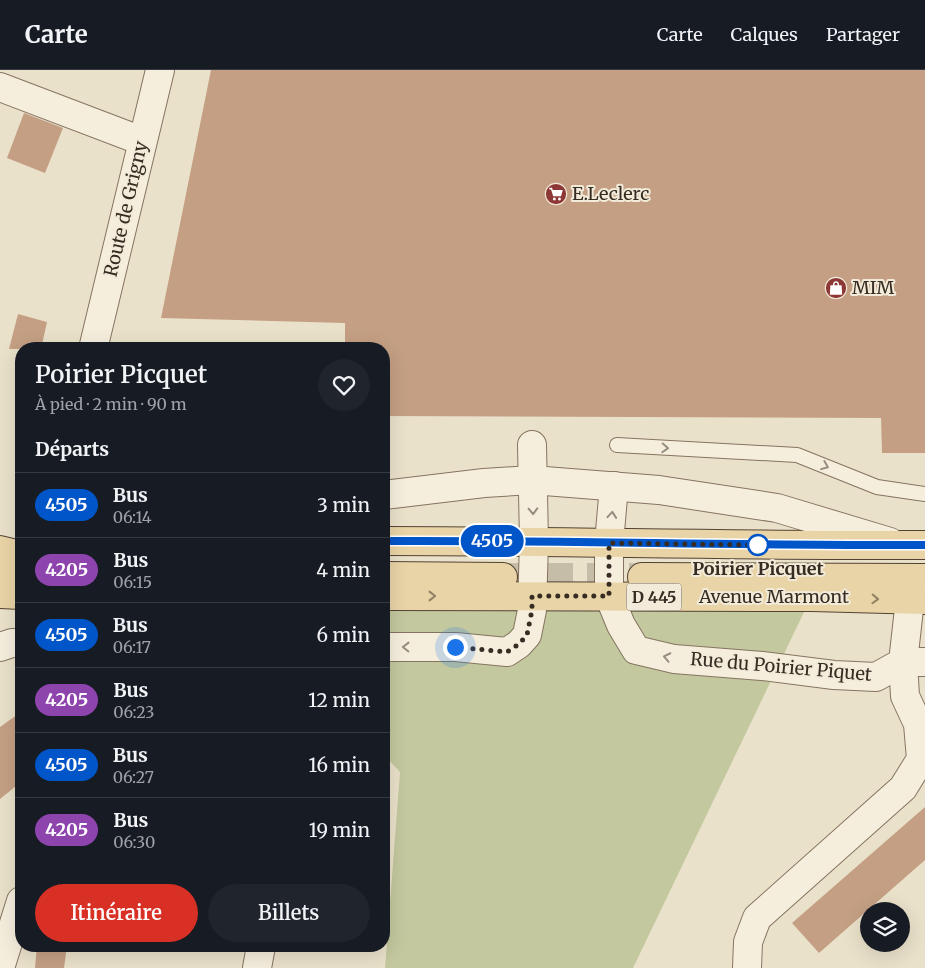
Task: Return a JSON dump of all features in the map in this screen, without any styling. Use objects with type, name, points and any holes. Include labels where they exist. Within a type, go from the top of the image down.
[{"type":"main road","points":[[390,541],[912,545]]},
{"type":"main road","points":[[0,549],[15,546]]},
{"type":"main road","points":[[0,549],[15,553]]},
{"type":"main road","points":[[390,560],[503,568],[390,576]]},
{"type":"main road","name":"Avenue Marmont","points":[[920,592],[642,570],[925,564]]},
{"type":"main road","points":[[0,573],[15,574]]},
{"type":"main road","name":"Avenue Marmont","points":[[390,596],[812,596],[920,592]]},
{"type":"main road","points":[[0,594],[15,595]]},
{"type":"street","name":"Route de Grigny","points":[[95,342],[160,70]]},
{"type":"street","points":[[0,87],[142,140]]},
{"type":"street","points":[[390,647],[455,647],[507,652],[519,644],[527,635],[532,610],[534,541],[532,445]]},
{"type":"street","points":[[390,494],[484,483],[532,480],[658,490],[777,508],[912,545]]},
{"type":"street","points":[[609,596],[609,543],[614,486]]},
{"type":"street","points":[[747,968],[748,942],[757,918],[903,788],[921,759],[918,724],[905,696],[914,662],[920,592]]},
{"type":"street","name":"Rue du Poirier Piquet","points":[[609,596],[621,624],[636,650],[674,659],[876,678],[914,662]]},
{"type":"street","points":[[0,647],[15,643]]},
{"type":"street","points":[[0,968],[15,920]]},
{"type":"street","points":[[257,968],[260,952]]},
{"type":"lane","points":[[617,446],[797,455],[877,487],[925,494]]},
{"type":"green space","points":[[390,607],[806,608],[633,968],[385,968],[386,952],[390,952],[390,903],[400,772],[390,761]]},
{"type":"building","name":"E.Leclerc","points":[[211,70],[925,70],[925,453],[882,453],[881,418],[390,416],[390,342],[345,342],[345,323],[161,318]]},
{"type":"building","points":[[24,113],[63,128],[45,173],[7,158]]},
{"type":"building","points":[[18,314],[47,322],[43,342],[15,342],[15,349],[9,349]]},
{"type":"building","points":[[15,716],[15,787],[0,799],[0,727]]},
{"type":"building","points":[[925,807],[925,860],[877,902],[860,902],[860,917],[819,953],[792,923]]},
{"type":"building","points":[[36,952],[66,952],[64,968],[35,968]]},
{"type":"tunnel","points":[[503,577],[642,577]]},
{"type":"bus line","name":"4505","points":[[390,541],[925,545]]},
{"type":"place","name":"E.Leclerc","points":[[556,194]]},
{"type":"place","name":"MIM","points":[[836,288]]},
{"type":"place","name":"Poirier Picquet","points":[[758,545]]},
{"type":"route","points":[[455,647],[507,652],[519,644],[527,635],[532,610],[532,596],[609,596],[609,543],[758,545]]}]
